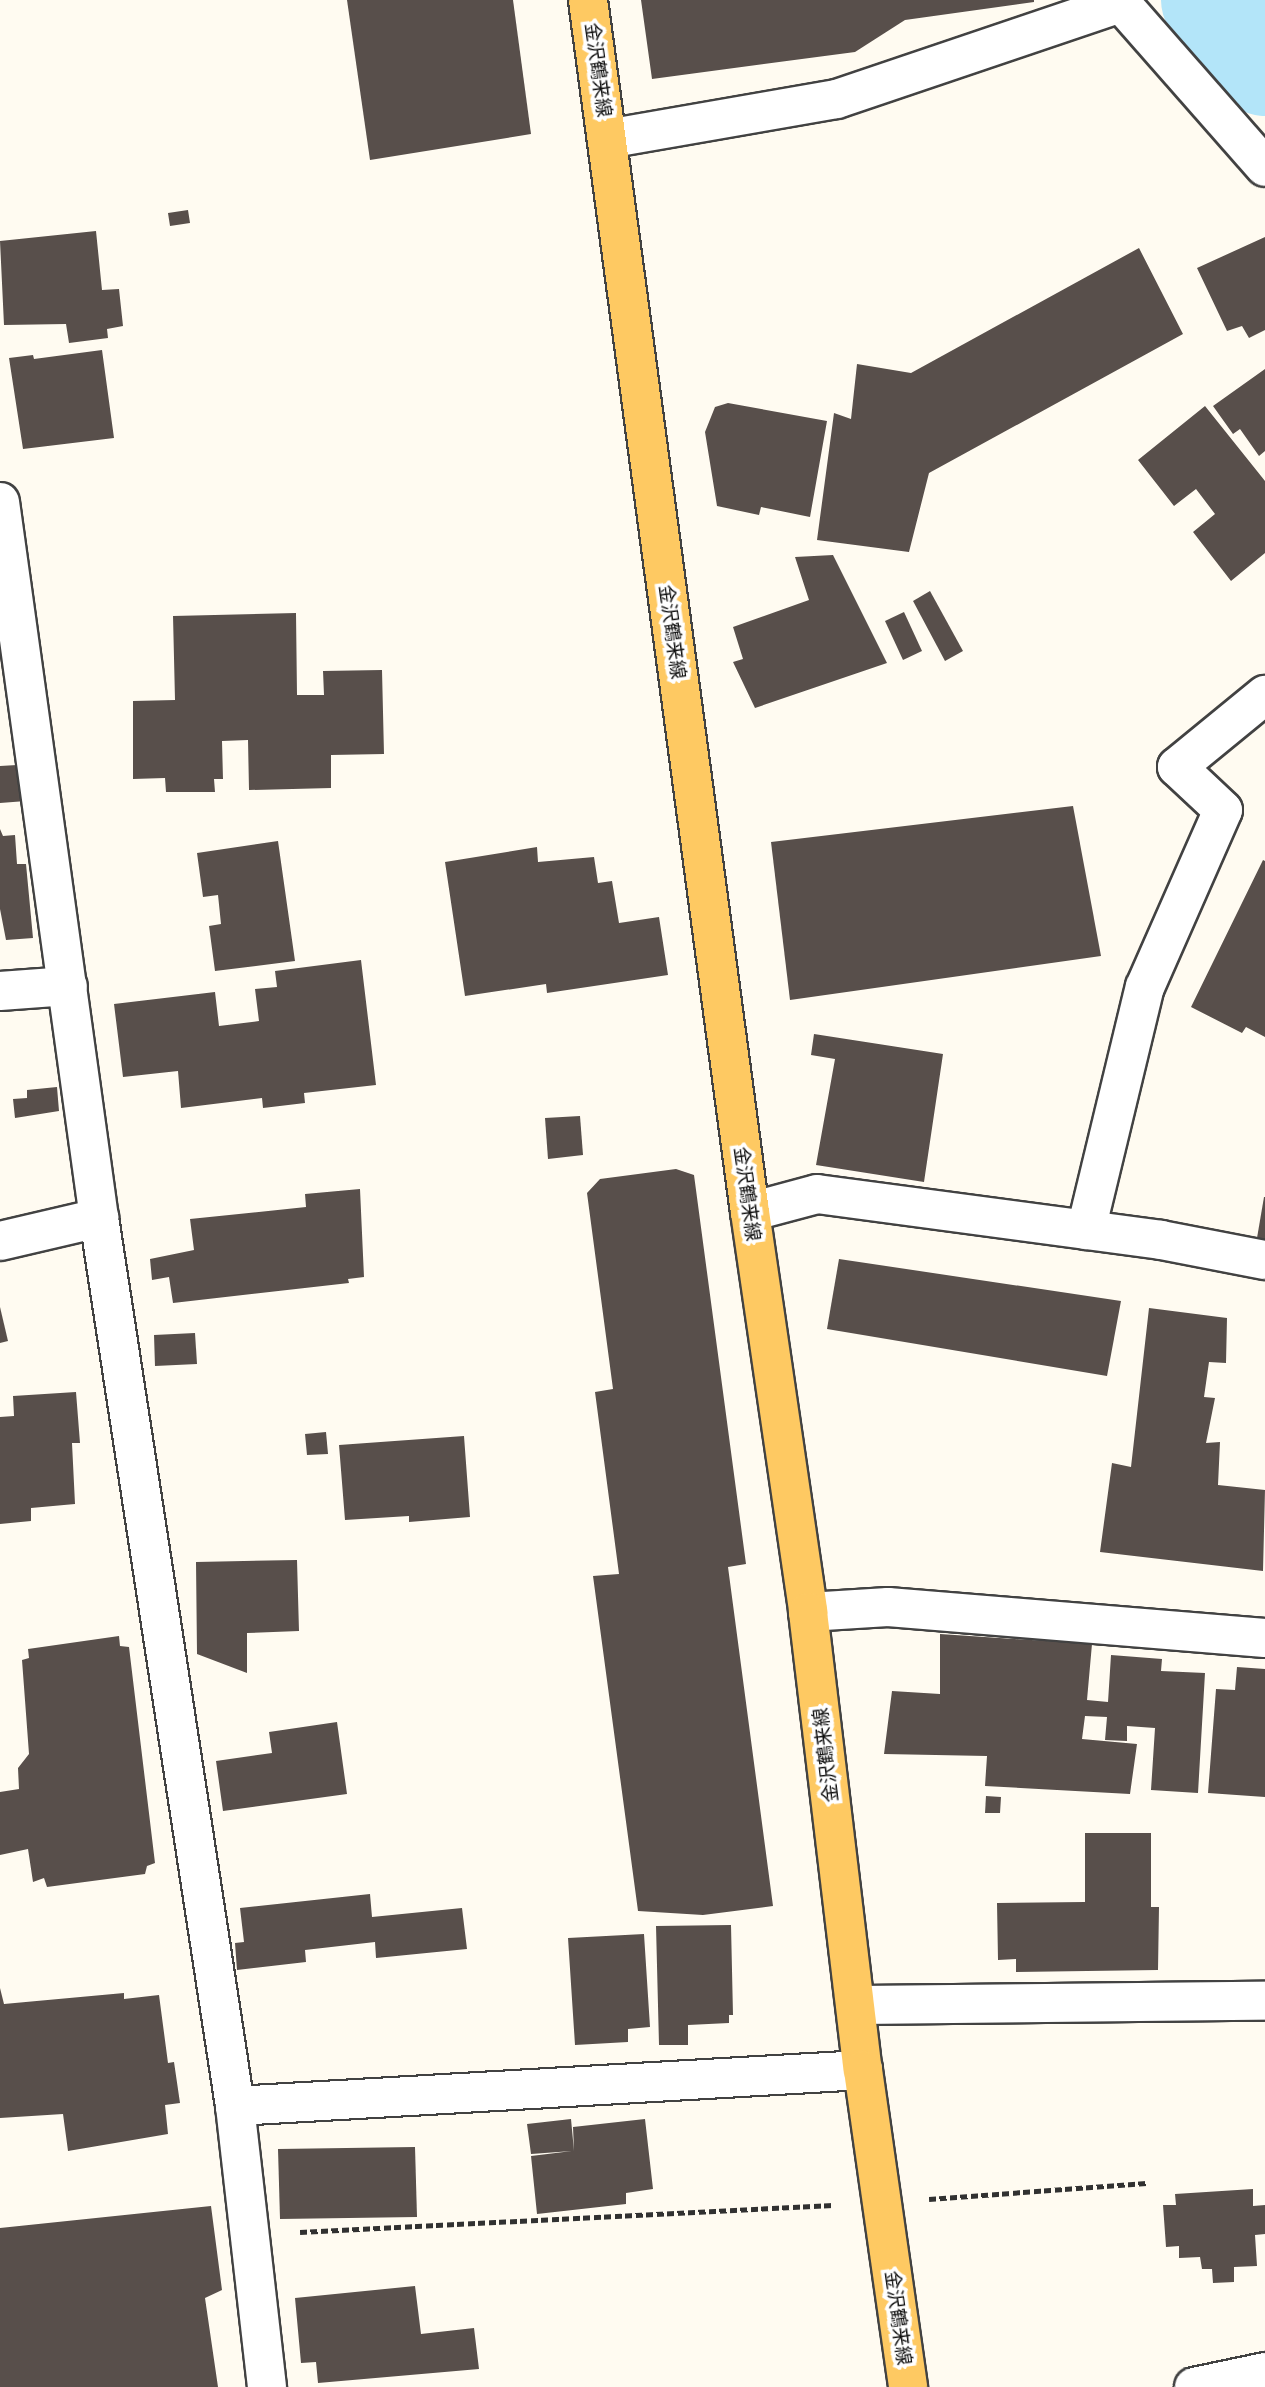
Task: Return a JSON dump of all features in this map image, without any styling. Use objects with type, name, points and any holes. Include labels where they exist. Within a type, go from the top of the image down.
[{"type":"main road","name":"金沢鶴来線","points":[[589,0],[750,1212],[808,1612],[863,2070],[908,2387]]},
{"type":"street","points":[[607,139],[837,99],[1121,3],[1265,167]]},
{"type":"street","points":[[0,502],[9,633],[68,986],[99,1218],[235,2106],[267,2387]]},
{"type":"street","points":[[1086,1230],[1145,987],[1223,810],[1177,767],[1265,695]]},
{"type":"street","points":[[0,992],[68,986]]},
{"type":"street","points":[[750,1212],[817,1194],[1086,1230],[1265,1260]]},
{"type":"street","points":[[0,1241],[99,1218]]},
{"type":"street","points":[[808,1612],[888,1607],[1265,1638]]},
{"type":"street","points":[[856,2005],[1265,2001]]},
{"type":"street","points":[[235,2106],[863,2070]]},
{"type":"street","points":[[1194,2387],[1265,2371]]},
{"type":"path","points":[[250,2235],[882,2203],[1146,2183]]},
{"type":"building","points":[[347,0],[513,0],[531,134],[370,160]]},
{"type":"building","points":[[641,0],[1034,2],[905,20],[855,52],[652,79]]},
{"type":"building","points":[[188,210],[190,223],[170,226],[168,213]]},
{"type":"building","points":[[96,231],[102,290],[119,289],[123,326],[107,329],[108,338],[69,343],[66,324],[4,325],[0,241]]},
{"type":"building","points":[[1265,237],[1265,330],[1249,338],[1242,326],[1227,331],[1197,268]]},
{"type":"building","points":[[1139,248],[1183,334],[929,473],[909,552],[817,540],[834,413],[851,419],[857,364],[911,373]]},
{"type":"building","points":[[102,350],[114,438],[23,449],[9,358],[33,355],[34,359]]},
{"type":"building","points":[[1265,369],[1265,451],[1259,456],[1240,429],[1233,434],[1213,406]]},
{"type":"building","points":[[728,403],[827,421],[810,517],[761,507],[759,515],[717,506],[705,432],[715,407]]},
{"type":"building","points":[[1205,406],[1265,481],[1265,553],[1231,581],[1193,532],[1215,514],[1196,489],[1174,506],[1138,460]]},
{"type":"building","points":[[833,555],[887,663],[755,708],[733,662],[743,659],[733,627],[809,600],[795,557]]},
{"type":"building","points":[[930,591],[963,651],[945,661],[913,601]]},
{"type":"building","points":[[904,612],[922,651],[903,660],[885,621]]},
{"type":"building","points":[[296,613],[297,695],[324,695],[323,671],[382,670],[384,754],[331,755],[331,788],[249,790],[248,740],[222,741],[223,779],[214,779],[215,792],[166,792],[165,778],[133,779],[133,701],[175,700],[173,616]]},
{"type":"building","points":[[17,765],[26,801],[0,803],[0,766]]},
{"type":"building","points":[[1073,806],[1101,956],[790,1000],[771,842]]},
{"type":"building","points":[[0,829],[3,836],[15,835],[17,864],[26,864],[33,938],[6,940],[0,909]]},
{"type":"building","points":[[278,841],[295,961],[215,971],[209,926],[221,924],[218,895],[203,897],[197,853]]},
{"type":"building","points":[[537,847],[538,862],[594,857],[598,883],[612,881],[619,923],[659,917],[668,975],[547,993],[546,984],[465,996],[445,862]]},
{"type":"building","points":[[1263,860],[1265,1037],[1246,1027],[1242,1033],[1191,1007]]},
{"type":"building","points":[[361,960],[376,1085],[304,1093],[305,1103],[263,1108],[262,1098],[181,1108],[178,1071],[123,1077],[114,1004],[215,992],[219,1026],[259,1021],[255,989],[277,987],[275,971]]},
{"type":"building","points":[[814,1034],[943,1054],[924,1182],[816,1165],[835,1059],[811,1055]]},
{"type":"building","points":[[57,1087],[59,1111],[15,1118],[13,1099],[27,1098],[27,1090]]},
{"type":"building","points":[[580,1116],[583,1155],[548,1159],[545,1118]]},
{"type":"building","points":[[676,1169],[694,1175],[746,1564],[728,1567],[773,1906],[703,1915],[638,1911],[593,1576],[619,1574],[595,1392],[613,1389],[587,1193],[600,1179]]},
{"type":"building","points":[[360,1189],[364,1277],[348,1279],[349,1283],[173,1303],[169,1277],[152,1280],[150,1259],[194,1250],[190,1219],[306,1207],[305,1194]]},
{"type":"building","points":[[1265,1197],[1265,1239],[1257,1238]]},
{"type":"building","points":[[839,1259],[1121,1301],[1107,1376],[827,1329]]},
{"type":"building","points":[[0,1307],[8,1341],[0,1343]]},
{"type":"building","points":[[1149,1308],[1227,1318],[1226,1363],[1209,1362],[1204,1397],[1215,1398],[1206,1443],[1220,1442],[1218,1485],[1265,1490],[1263,1571],[1100,1552],[1112,1463],[1131,1467]]},
{"type":"building","points":[[195,1333],[197,1364],[155,1366],[154,1335]]},
{"type":"building","points":[[76,1392],[80,1443],[72,1443],[75,1504],[31,1508],[31,1521],[0,1524],[0,1417],[14,1416],[13,1396]]},
{"type":"building","points":[[326,1432],[328,1454],[307,1455],[305,1434]]},
{"type":"building","points":[[464,1436],[470,1517],[409,1522],[409,1516],[345,1520],[339,1445]]},
{"type":"building","points":[[297,1560],[299,1631],[247,1633],[247,1673],[197,1654],[196,1562]]},
{"type":"building","points":[[940,1634],[1092,1644],[1087,1700],[1108,1702],[1111,1655],[1162,1659],[1161,1671],[1205,1673],[1198,1793],[1151,1790],[1155,1728],[1127,1726],[1127,1741],[1105,1740],[1107,1717],[1085,1716],[1082,1739],[1137,1744],[1130,1794],[985,1786],[987,1756],[884,1754],[892,1691],[940,1694]]},
{"type":"building","points":[[119,1636],[120,1646],[129,1647],[155,1863],[147,1866],[145,1874],[47,1887],[44,1878],[33,1882],[28,1849],[0,1855],[0,1792],[19,1789],[18,1768],[29,1754],[22,1660],[29,1658],[28,1649]]},
{"type":"building","points":[[1237,1667],[1265,1669],[1265,1797],[1208,1793],[1216,1689],[1235,1690]]},
{"type":"building","points":[[337,1722],[347,1794],[223,1811],[216,1761],[272,1753],[269,1732]]},
{"type":"building","points":[[986,1796],[1001,1797],[1000,1813],[985,1813]]},
{"type":"building","points":[[1085,1833],[1151,1833],[1151,1907],[1159,1907],[1158,1970],[1016,1972],[1016,1959],[998,1960],[997,1903],[1085,1902]]},
{"type":"building","points":[[370,1894],[372,1917],[462,1908],[467,1949],[376,1958],[375,1942],[305,1950],[306,1962],[237,1970],[235,1943],[244,1942],[240,1908]]},
{"type":"building","points":[[731,1925],[733,2015],[729,2015],[729,2023],[688,2025],[688,2045],[659,2045],[656,1926]]},
{"type":"building","points":[[644,1934],[650,2027],[628,2029],[628,2042],[575,2045],[568,1938]]},
{"type":"building","points":[[0,1988],[4,2004],[124,1993],[124,1999],[159,1995],[168,2063],[174,2062],[180,2103],[165,2105],[168,2134],[68,2151],[63,2114],[0,2118]]},
{"type":"building","points":[[571,2119],[574,2151],[573,2127],[645,2119],[653,2189],[626,2193],[626,2204],[537,2214],[531,2156],[572,2151],[531,2154],[527,2124]]},
{"type":"building","points":[[415,2147],[417,2217],[280,2219],[278,2149]]},
{"type":"building","points":[[1253,2189],[1253,2206],[1265,2205],[1265,2234],[1255,2235],[1257,2266],[1234,2267],[1234,2282],[1213,2283],[1212,2269],[1202,2269],[1200,2257],[1179,2258],[1179,2246],[1166,2247],[1163,2205],[1176,2205],[1175,2194]]},
{"type":"building","points":[[211,2206],[222,2290],[205,2298],[218,2387],[0,2387],[0,2228]]},
{"type":"building","points":[[415,2286],[421,2334],[474,2328],[479,2369],[318,2383],[316,2362],[301,2363],[295,2298]]},
{"type":"waterway","points":[[1212,0],[1265,65]]}]
